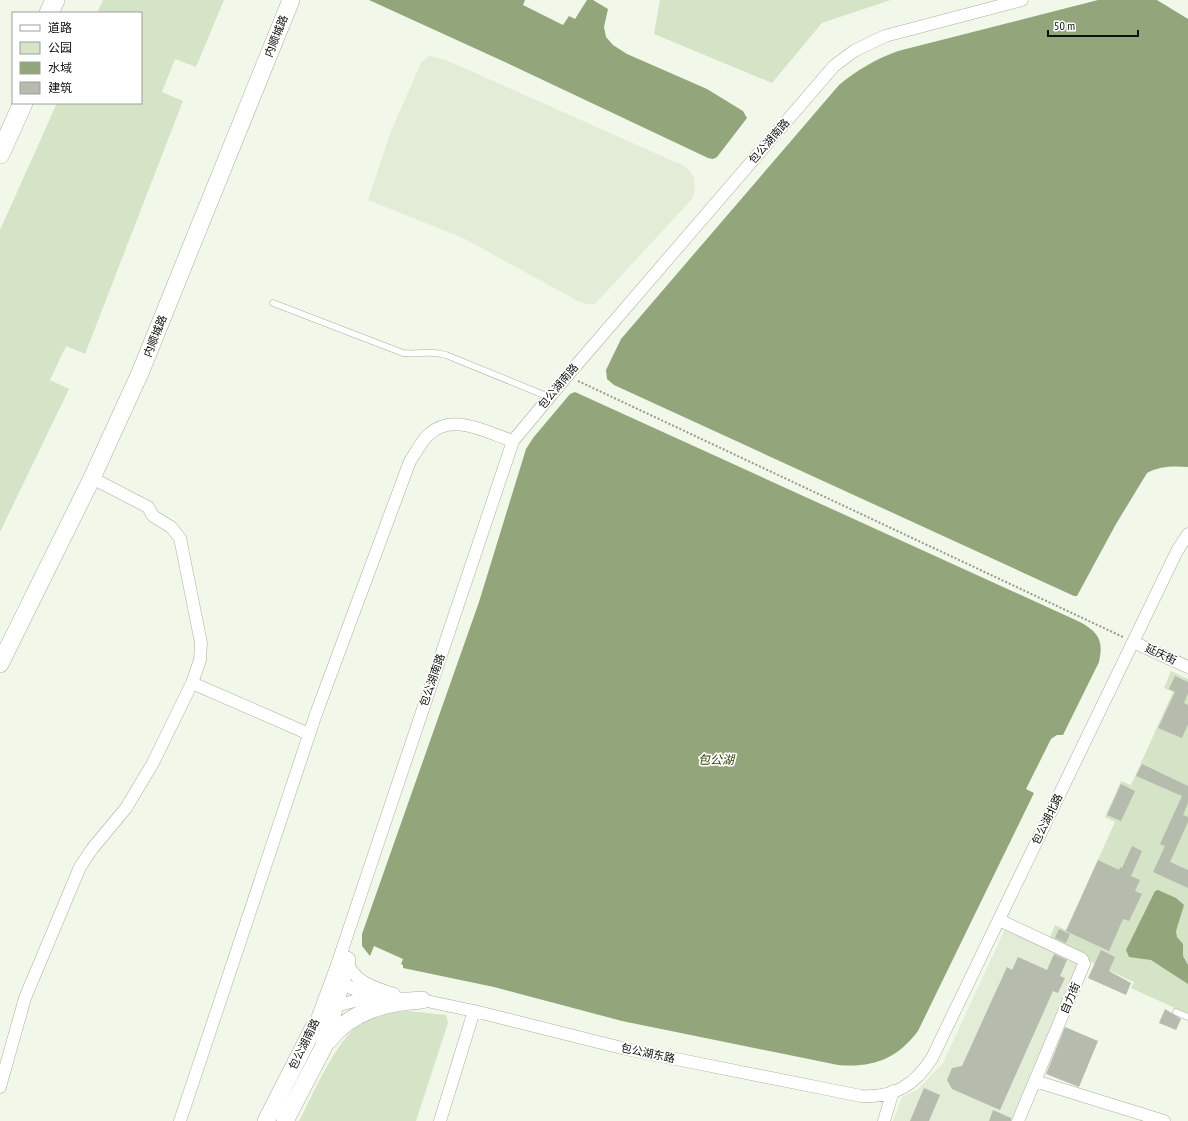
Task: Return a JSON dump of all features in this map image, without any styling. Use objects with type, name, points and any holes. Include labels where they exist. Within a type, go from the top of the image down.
[{"type":"main road","points":[[49,12],[55,0]]},
{"type":"main road","points":[[62,12],[68,0]]},
{"type":"main road","points":[[0,124],[12,97]]},
{"type":"main road","points":[[0,154],[23,104]]},
{"type":"street","name":"内顺城路","points":[[0,664],[92,478],[140,373],[291,0]]},
{"type":"street","name":"包公湖南路","points":[[285,1121],[324,1046],[336,1006],[346,934],[513,441],[549,397],[834,66],[854,51],[885,36],[1022,0]]},
{"type":"street","points":[[180,1121],[309,734],[410,461],[427,436],[438,427],[449,424],[460,423],[513,441]]},
{"type":"street","points":[[0,1087],[25,998],[80,867],[92,849],[126,808],[153,763],[192,683],[200,660],[201,642],[180,538],[171,526],[153,516],[148,507],[92,478]]},
{"type":"street","name":"包公湖北路","points":[[893,1091],[906,1087],[917,1079],[932,1058],[1177,551],[1188,534]]},
{"type":"street","name":"延庆街","points":[[1133,642],[1188,667]]},
{"type":"street","points":[[192,683],[309,734]]},
{"type":"street","name":"自力街","points":[[999,920],[1082,959],[1084,964],[1018,1121]]},
{"type":"street","points":[[401,1000],[357,978],[348,967],[342,969],[356,990],[401,1000],[422,1000]]},
{"type":"street","name":"包公湖南路","points":[[266,1121],[342,969]]},
{"type":"street","points":[[314,1027],[322,1016],[336,1006],[382,997]]},
{"type":"street","name":"包公湖南路","points":[[324,1046],[344,1023],[378,1006],[401,1000]]},
{"type":"street","name":"包公湖东路","points":[[422,1000],[474,1011],[626,1049],[861,1096],[875,1096],[893,1091]]},
{"type":"street","points":[[440,1121],[474,1011]]},
{"type":"street","points":[[1035,1081],[1164,1121]]},
{"type":"street","points":[[884,1121],[893,1091]]},
{"type":"lane","points":[[273,303],[403,353],[413,354],[434,351],[446,354],[549,397]]},
{"type":"lane","points":[[1176,1012],[1188,1017]]},
{"type":"path","points":[[567,376],[1133,642]]},
{"type":"shaded area","points":[[429,56],[446,60],[684,166],[691,172],[694,178],[695,192],[692,199],[595,304],[586,304],[578,301],[463,238],[368,200],[391,131],[421,63]]},
{"type":"shaded area","points":[[1008,923],[1081,958],[1011,1121],[893,1121],[902,1097],[918,1089],[943,1063]]},
{"type":"green space","points":[[103,0],[224,0],[196,67],[175,59],[162,92],[183,101],[85,354],[66,346],[50,380],[69,389],[0,532],[0,230],[57,104],[142,104],[142,12],[97,12]]},
{"type":"green space","points":[[660,0],[891,0],[822,23],[772,83],[654,34]]},
{"type":"green space","points":[[1171,671],[1188,679],[1188,1014],[1131,988],[1134,982],[1048,942],[1055,925],[1066,930],[1115,822],[1105,817],[1121,781],[1131,785],[1173,692],[1164,688]]},
{"type":"green space","points":[[409,1011],[446,1015],[448,1023],[416,1121],[299,1121],[328,1064],[347,1036],[369,1018],[388,1013]]},
{"type":"water","points":[[369,0],[525,0],[523,5],[563,25],[569,16],[575,19],[587,0],[593,0],[608,9],[604,27],[606,37],[613,45],[627,54],[707,89],[743,111],[747,118],[717,157],[713,159],[708,158]]},
{"type":"water","points":[[1098,0],[1157,0],[1188,19],[1188,467],[1167,467],[1147,473],[1116,524],[1077,596],[1074,596],[614,385],[607,379],[606,370],[621,339],[839,85],[874,61],[898,51]]},
{"type":"water","name":"包公湖","points":[[575,392],[1080,622],[1095,633],[1100,642],[1101,648],[1099,662],[1063,735],[1057,735],[1051,739],[1026,789],[1034,793],[918,1031],[902,1049],[883,1060],[862,1065],[838,1065],[622,1021],[494,987],[403,968],[403,965],[401,964],[403,959],[374,946],[370,956],[362,946],[362,934],[479,602],[526,449],[533,438],[570,394]]},
{"type":"water","points":[[1158,890],[1176,898],[1184,905],[1176,931],[1177,937],[1183,944],[1183,956],[1188,965],[1188,984],[1151,960],[1129,957],[1126,950],[1155,891]]},
{"type":"building","points":[[1175,676],[1188,682],[1188,693],[1184,703],[1188,705],[1188,724],[1182,738],[1158,728],[1175,692],[1169,689]]},
{"type":"building","points":[[1142,764],[1188,786],[1188,803],[1183,815],[1188,817],[1188,822],[1170,862],[1188,870],[1188,888],[1153,872],[1165,846],[1160,844],[1182,796],[1136,776]]},
{"type":"building","points":[[1121,784],[1135,791],[1121,821],[1107,815]]},
{"type":"building","points":[[1132,846],[1142,851],[1131,876],[1140,880],[1135,891],[1142,894],[1129,921],[1123,919],[1109,951],[1066,931],[1098,860],[1119,870],[1120,867],[1122,868]]},
{"type":"building","points":[[1059,929],[1070,934],[1066,943],[1055,938]]},
{"type":"building","points":[[1101,950],[1115,957],[1109,971],[1131,983],[1126,995],[1088,978]]},
{"type":"building","points":[[1054,954],[1067,960],[1060,976],[1065,978],[1058,993],[1053,991],[1000,1110],[952,1089],[947,1080],[952,1068],[962,1066],[1007,967],[1012,970],[1018,957],[1047,970]]},
{"type":"building","points":[[1165,1009],[1181,1019],[1176,1030],[1159,1023]]},
{"type":"building","points":[[1065,1027],[1098,1041],[1079,1087],[1046,1074]]},
{"type":"building","points":[[924,1088],[940,1095],[929,1121],[910,1121]]},
{"type":"building","points":[[993,1110],[1011,1118],[1011,1121],[989,1121]]}]
